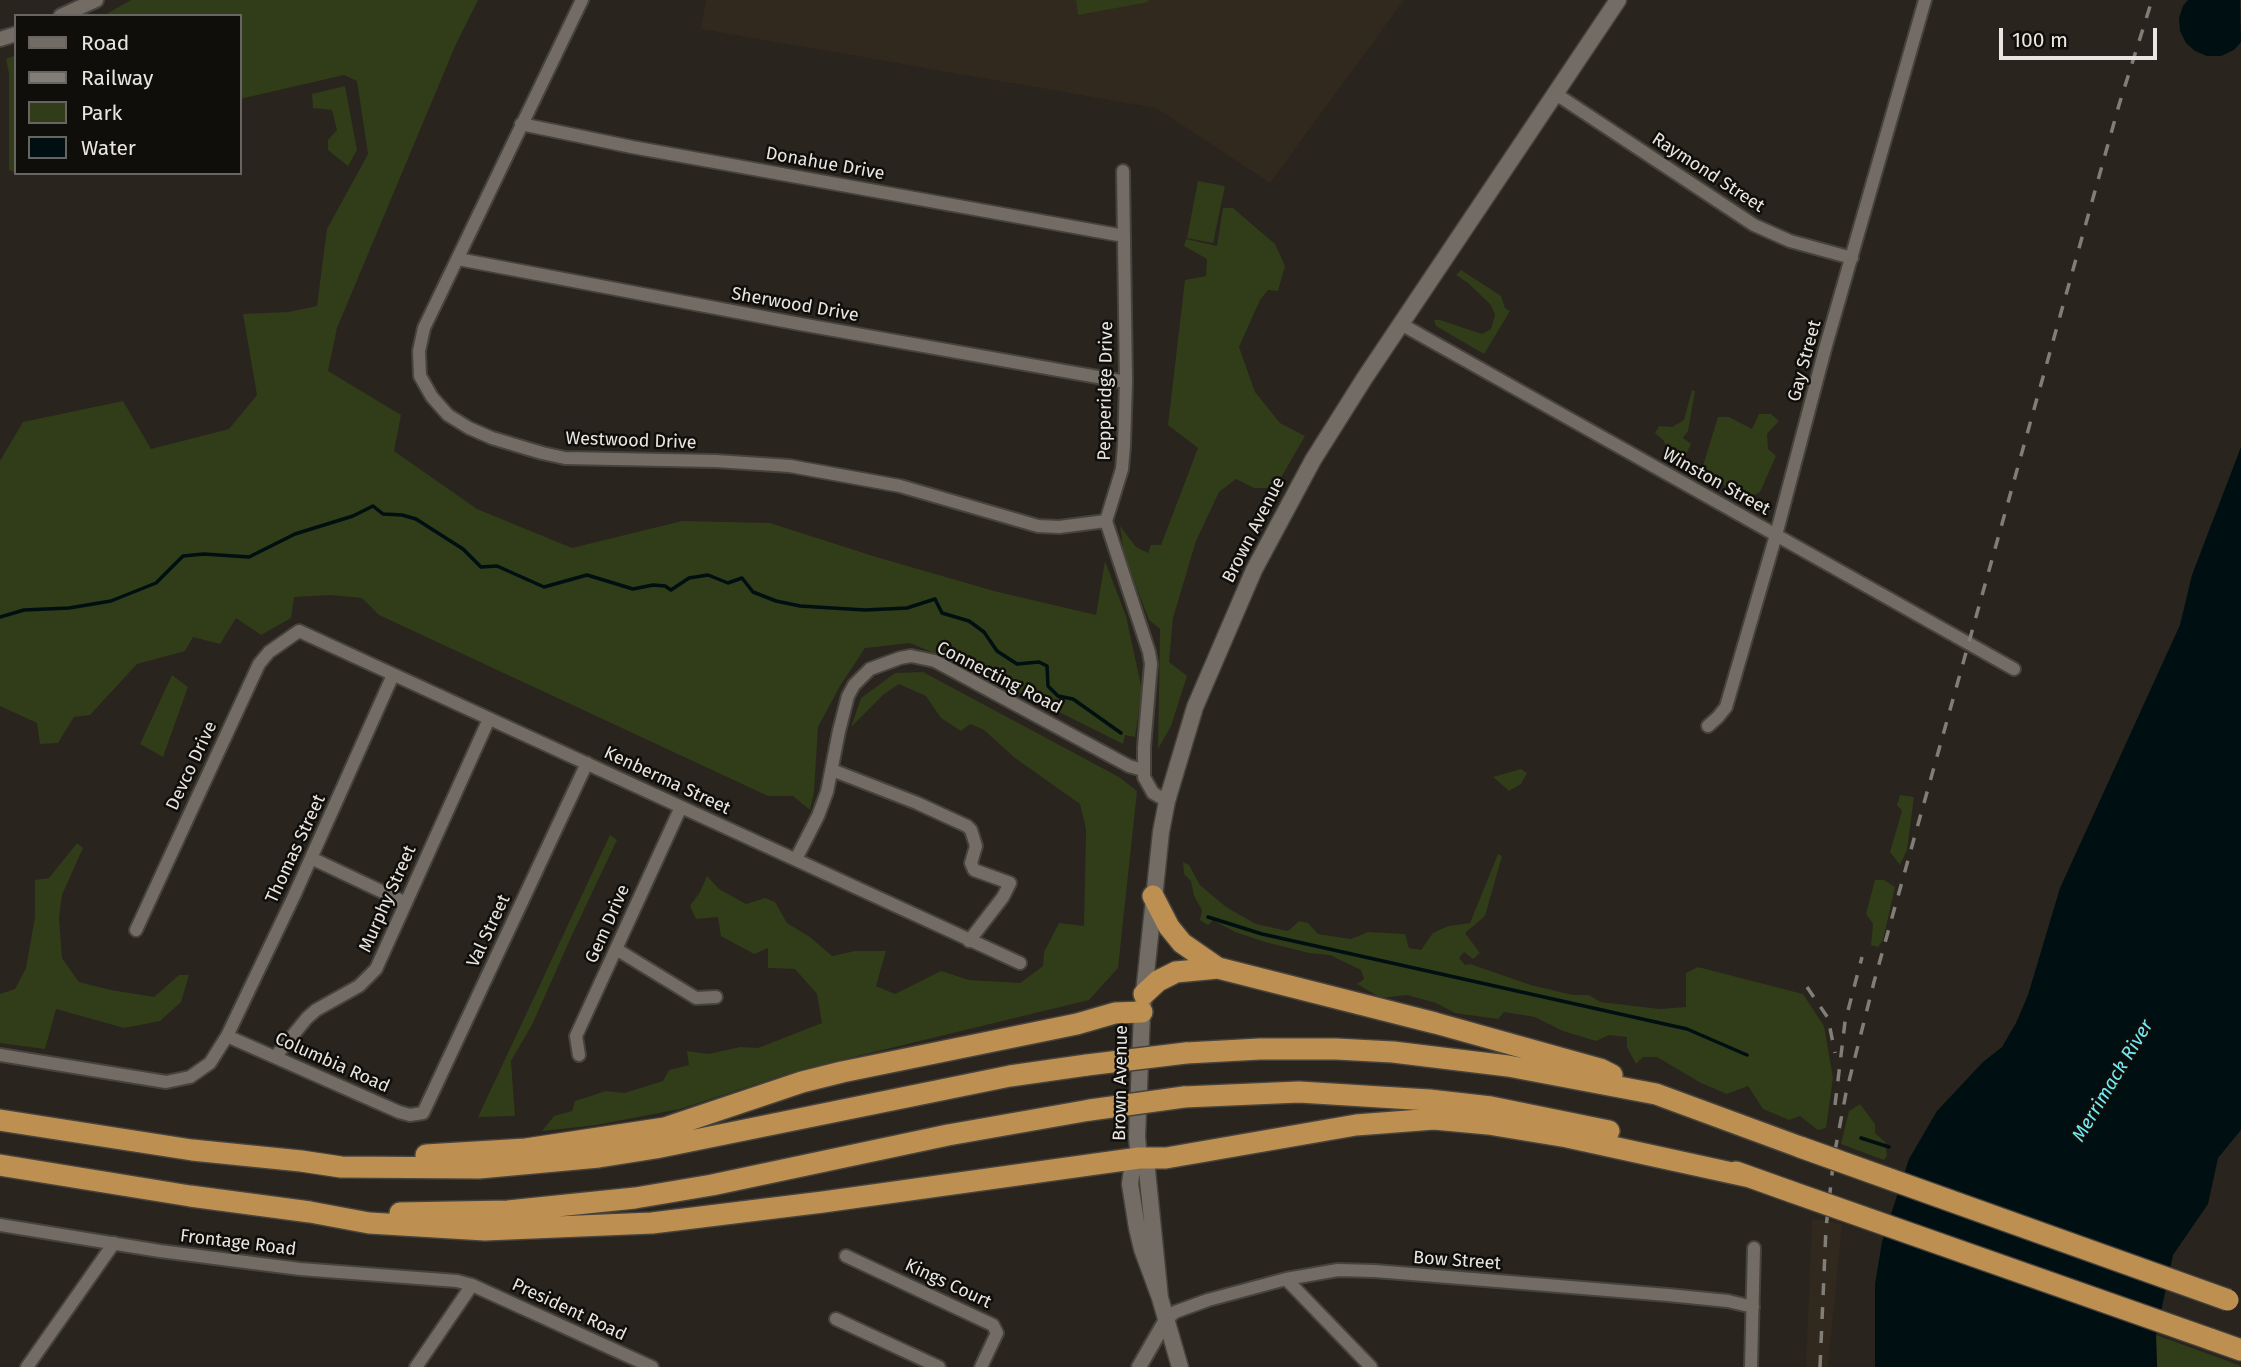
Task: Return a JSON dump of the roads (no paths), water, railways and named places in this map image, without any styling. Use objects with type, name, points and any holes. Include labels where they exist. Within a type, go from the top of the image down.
[{"type":"highway","points":[[1153,897],[1169,928],[1182,943],[1218,968]]},
{"type":"highway","points":[[301,1161],[526,1149],[665,1128],[802,1082],[939,1050],[1077,1024],[1143,1003],[1158,981],[1176,972],[1218,968],[1600,1069],[1656,1094],[1800,1147],[2235,1302]]},
{"type":"highway","points":[[0,1120],[192,1150],[341,1167],[452,1168],[599,1157],[711,1138],[1010,1076],[1186,1053],[1260,1049],[1393,1052],[1508,1066],[1656,1094]]},
{"type":"highway","points":[[310,1212],[508,1211],[611,1201],[712,1185],[948,1135],[1090,1110],[1184,1097],[1299,1092],[1429,1100],[1553,1118],[1641,1139],[2241,1350]]},
{"type":"highway","points":[[0,1165],[369,1223],[485,1230],[652,1223],[1139,1158],[1166,1158],[1356,1125],[1434,1119],[1567,1137],[1749,1177]]},
{"type":"main road","name":"Brown Avenue","points":[[1180,1367],[1142,1248],[1131,1181],[1132,1169],[1139,1158],[1138,1077],[1157,859],[1167,801],[1195,707],[1254,570],[1319,449],[1618,0]]},
{"type":"street","points":[[65,14],[96,0]]},
{"type":"street","name":"Westwood Drive","points":[[582,0],[424,328],[418,364],[425,387],[440,407],[458,423],[480,433],[565,458],[716,461],[790,466],[900,486],[1038,526],[1059,527],[1106,521]]},
{"type":"street","name":"Gay Street","points":[[1708,726],[1726,707],[1925,0]]},
{"type":"street","name":"Raymond Street","points":[[1556,94],[1754,225],[1790,241],[1852,258]]},
{"type":"street","name":"Donahue Drive","points":[[521,124],[632,147],[1124,236]]},
{"type":"street","name":"Pepperidge Drive","points":[[1106,521],[1122,469],[1126,382],[1123,171]]},
{"type":"street","name":"Sherwood Drive","points":[[458,259],[786,322],[1126,382]]},
{"type":"street","name":"Winston Street","points":[[1401,324],[2014,669]]},
{"type":"street","points":[[1106,521],[1151,664],[1143,770],[1146,785],[1153,793],[1167,801]]},
{"type":"street","name":"Kenberma Street","points":[[299,631],[1020,963]]},
{"type":"street","name":"Devco Drive","points":[[136,930],[259,664],[269,652],[299,631]]},
{"type":"street","name":"Connecting Road","points":[[796,859],[818,816],[832,770],[844,707],[854,685],[879,664],[911,656],[934,661],[1129,766],[1143,770]]},
{"type":"street","name":"Thomas Street","points":[[228,1036],[312,858],[393,675]]},
{"type":"street","name":"Murphy Street","points":[[275,1057],[298,1027],[316,1010],[368,979],[382,958],[489,719]]},
{"type":"street","name":"Val Street","points":[[424,1113],[587,763]]},
{"type":"street","points":[[832,770],[917,803],[971,830],[976,846],[971,863],[974,870],[1010,883],[1003,897],[969,941]]},
{"type":"street","name":"Gem Drive","points":[[579,1055],[576,1036],[681,807]]},
{"type":"street","points":[[312,858],[406,903]]},
{"type":"street","points":[[616,948],[696,998],[716,997]]},
{"type":"street","points":[[0,1055],[166,1082],[184,1080],[201,1071],[216,1055],[228,1036]]},
{"type":"street","name":"Columbia Road","points":[[228,1036],[399,1112],[410,1115],[424,1113]]},
{"type":"street","name":"Frontage Road","points":[[0,1225],[300,1269],[409,1276],[472,1285]]},
{"type":"street","points":[[27,1367],[114,1243]]},
{"type":"street","points":[[1751,1367],[1754,1248]]},
{"type":"street","name":"Kings Court","points":[[846,1256],[993,1325],[997,1333],[981,1367]]},
{"type":"street","name":"Bow Street","points":[[1166,1320],[1183,1308],[1286,1279],[1338,1270],[1668,1295],[1728,1301],[1753,1307]]},
{"type":"street","points":[[1286,1279],[1371,1367]]},
{"type":"street","points":[[416,1367],[472,1285]]},
{"type":"street","name":"President Road","points":[[472,1285],[652,1367]]},
{"type":"street","points":[[836,1319],[939,1367]]},
{"type":"street","points":[[1139,1367],[1166,1320]]},
{"type":"water","points":[[2188,0],[2240,0],[2241,42],[2234,50],[2221,56],[2207,56],[2186,43],[2180,31],[2179,18]]},
{"type":"water","name":"Merrimack River","points":[[2241,447],[2241,1130],[2218,1158],[2208,1204],[2173,1255],[2156,1335],[2157,1367],[1875,1367],[1875,1284],[1882,1242],[1909,1159],[1937,1111],[1983,1062],[2002,1047],[2016,1023],[2028,995],[2060,888],[2180,625],[2192,575]]},
{"type":"waterway","points":[[0,617],[24,610],[69,608],[111,601],[156,583],[183,556],[204,554],[249,557],[295,534],[353,516],[373,506],[383,514],[416,519],[463,549],[481,567],[497,566],[544,587],[587,575],[633,589],[653,585],[665,586],[671,590],[689,578],[708,575],[728,583],[742,578],[753,592],[800,606],[865,610],[907,608],[935,599],[942,613],[969,621],[984,632],[997,651],[1017,664],[1039,662],[1047,666],[1048,686],[1058,696],[1073,699],[1121,733]]},
{"type":"waterway","points":[[1208,917],[1262,934],[1687,1029],[1747,1055]]},
{"type":"waterway","points":[[1861,1138],[1889,1147]]},
{"type":"railway","points":[[1820,1367],[1826,1228],[1834,1156],[1846,1093],[1874,982],[2119,105],[2152,0]]},
{"type":"railway","points":[[1835,1105],[1845,1022],[1862,957]]},
{"type":"railway","points":[[1807,987],[1828,1018],[1835,1053]]}]
